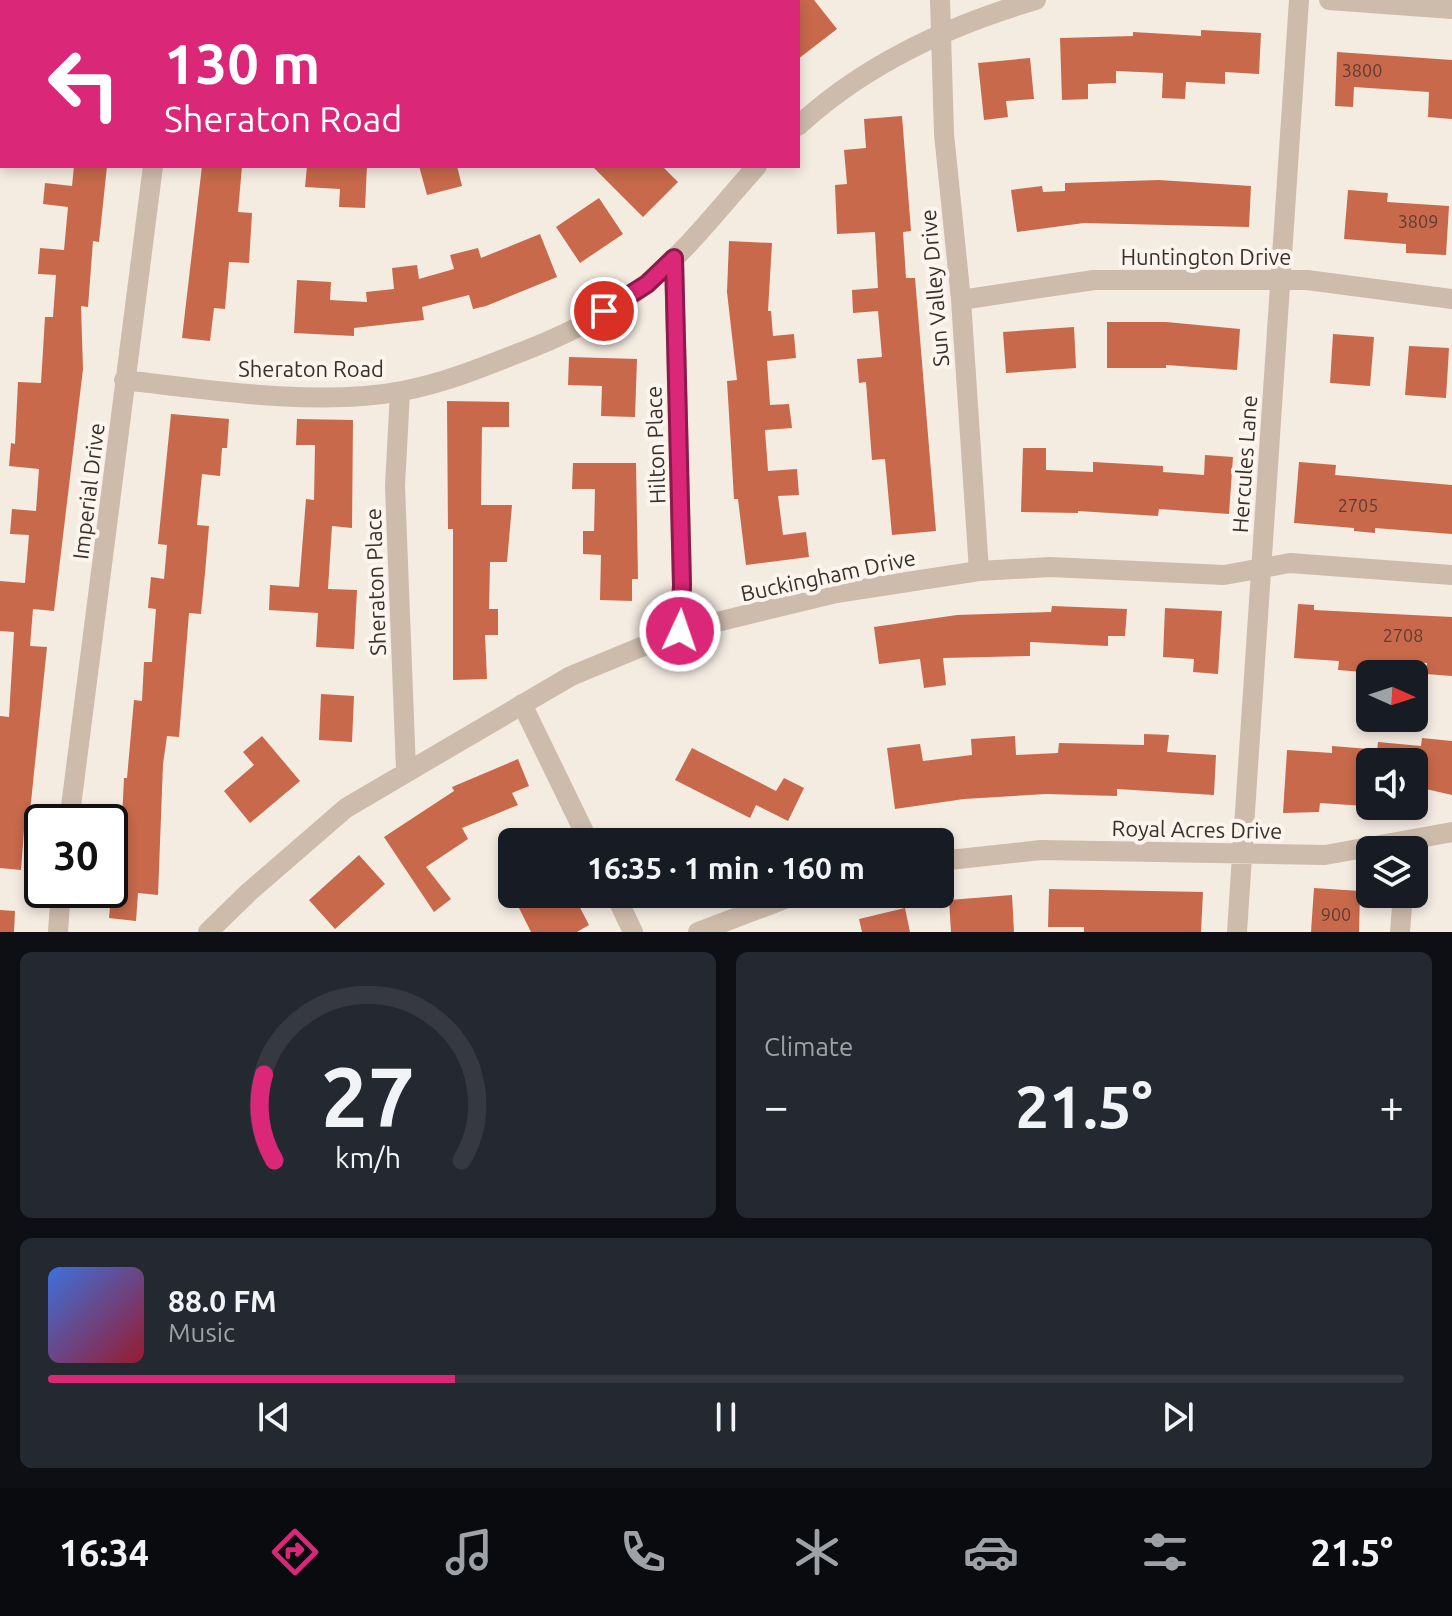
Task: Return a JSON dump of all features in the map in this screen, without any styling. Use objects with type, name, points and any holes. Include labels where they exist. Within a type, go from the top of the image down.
[{"type":"street","name":"Sun Valley Drive","points":[[940,0],[944,134],[961,300],[979,571]]},
{"type":"street","points":[[800,124],[831,95],[889,60],[992,13],[1036,0]]},
{"type":"street","name":"Hercules Lane","points":[[1237,932],[1299,0]]},
{"type":"street","points":[[1329,0],[1452,9]]},
{"type":"street","name":"Imperial Drive","points":[[71,804],[153,168]]},
{"type":"street","name":"Sheraton Road","points":[[124,380],[217,391],[323,396],[400,392],[462,376],[557,338],[627,299],[674,258],[755,168]]},
{"type":"street","name":"Hilton Place","points":[[674,258],[682,585],[680,631]]},
{"type":"street","name":"Huntington Drive","points":[[961,300],[1094,280],[1340,283],[1399,295],[1452,299]]},
{"type":"street","name":"Sheraton Place","points":[[400,392],[395,486],[406,770]]},
{"type":"street","name":"Buckingham Drive","points":[[208,932],[346,808],[406,770],[571,676],[680,631],[836,593],[979,571],[1050,567],[1224,575],[1290,563],[1452,575]]},
{"type":"street","points":[[522,704],[582,828]]},
{"type":"street","name":"Royal Acres Drive","points":[[1428,839],[1452,832]]},
{"type":"street","name":"Royal Acres Drive","points":[[954,859],[1041,850],[1325,855],[1356,851]]},
{"type":"street","points":[[58,932],[60,908]]},
{"type":"street","points":[[622,908],[633,932]]},
{"type":"street","points":[[698,932],[761,908]]},
{"type":"street","points":[[1400,932],[1402,908]]},
{"type":"building","points":[[800,0],[814,0],[837,29],[800,57]]},
{"type":"building","points":[[1201,30],[1261,33],[1259,74],[1225,72],[1225,84],[1186,82],[1185,99],[1162,98],[1163,73],[1116,71],[1116,83],[1088,84],[1088,99],[1062,100],[1060,38],[1133,36],[1133,32],[1201,36]]},
{"type":"building","points":[[1337,52],[1452,60],[1452,119],[1428,117],[1429,92],[1354,87],[1353,107],[1335,106]]},
{"type":"building","points":[[1030,58],[1034,99],[1006,101],[1008,117],[984,120],[978,63]]},
{"type":"building","points":[[902,116],[911,231],[903,232],[906,278],[915,278],[936,531],[892,535],[885,459],[872,460],[866,382],[859,383],[857,359],[882,357],[878,311],[853,313],[852,290],[878,288],[875,232],[837,234],[835,185],[847,184],[844,150],[866,148],[864,119]]},
{"type":"building","points":[[74,168],[107,168],[99,242],[93,241],[88,307],[81,306],[83,369],[54,611],[33,609],[30,646],[47,647],[31,804],[24,804],[21,870],[0,868],[0,716],[9,717],[14,632],[0,631],[0,581],[25,583],[29,535],[10,534],[12,509],[36,511],[39,469],[9,466],[11,443],[15,444],[18,382],[41,383],[45,317],[53,317],[56,275],[38,274],[40,248],[64,250],[68,207],[43,204],[45,183],[72,186]]},
{"type":"building","points":[[202,168],[242,168],[238,212],[252,213],[249,263],[229,262],[225,309],[214,308],[210,341],[182,338]]},
{"type":"building","points":[[307,168],[367,168],[365,208],[339,207],[340,189],[305,187]]},
{"type":"building","points":[[420,168],[458,168],[462,186],[427,195]]},
{"type":"building","points":[[594,168],[664,168],[678,182],[643,217]]},
{"type":"building","points":[[1159,180],[1251,186],[1249,227],[1084,223],[1017,232],[1011,190],[1042,186],[1043,192],[1065,191],[1065,183]]},
{"type":"building","points":[[1348,190],[1388,193],[1387,202],[1449,206],[1446,255],[1406,253],[1406,244],[1344,239]]},
{"type":"building","points":[[599,198],[623,234],[580,263],[556,227]]},
{"type":"building","points":[[540,234],[557,277],[486,306],[473,309],[469,295],[422,307],[424,320],[354,328],[354,336],[294,333],[297,280],[331,282],[330,300],[367,302],[366,292],[394,289],[392,268],[417,265],[419,279],[454,269],[450,255],[478,248],[481,258]]},
{"type":"building","points":[[729,241],[772,243],[768,311],[771,311],[773,336],[794,334],[796,358],[767,361],[770,405],[789,404],[792,428],[765,430],[768,471],[797,469],[799,495],[778,496],[783,535],[806,532],[809,557],[746,565],[738,499],[734,499],[727,381],[737,380],[727,292]]},
{"type":"building","points":[[1107,322],[1166,322],[1240,329],[1237,370],[1166,365],[1166,368],[1107,368]]},
{"type":"building","points":[[1074,327],[1076,368],[1006,373],[1003,332]]},
{"type":"building","points":[[1333,334],[1374,337],[1370,386],[1330,383]]},
{"type":"building","points":[[1409,346],[1449,348],[1446,398],[1405,395]]},
{"type":"building","points":[[569,357],[637,359],[635,417],[601,416],[602,386],[568,385]]},
{"type":"building","points":[[447,401],[509,402],[509,427],[482,427],[481,505],[512,505],[507,562],[490,562],[489,609],[498,609],[498,635],[485,635],[487,679],[453,680],[453,529],[448,529]]},
{"type":"building","points":[[171,414],[229,419],[227,448],[222,448],[220,476],[202,474],[197,525],[209,526],[201,614],[189,613],[179,737],[167,736],[163,764],[158,895],[138,893],[136,921],[109,918],[110,908],[128,908],[128,804],[123,804],[124,778],[127,778],[134,700],[142,701],[144,662],[152,662],[156,609],[148,608],[151,577],[164,579],[167,545],[158,544]]},
{"type":"building","points":[[297,419],[353,420],[352,528],[332,526],[328,589],[357,590],[354,649],[316,647],[318,613],[269,610],[270,585],[299,587],[306,499],[314,500],[315,445],[296,445]]},
{"type":"building","points":[[1023,448],[1046,448],[1046,470],[1093,472],[1093,462],[1163,466],[1163,472],[1204,475],[1205,455],[1233,457],[1229,514],[1159,509],[1158,516],[1078,511],[1021,512]]},
{"type":"building","points":[[1299,462],[1336,465],[1335,475],[1452,485],[1452,534],[1375,528],[1375,533],[1294,523]]},
{"type":"building","points":[[573,463],[636,463],[638,579],[632,579],[632,601],[600,600],[601,555],[583,554],[583,531],[594,531],[595,489],[572,489]]},
{"type":"building","points":[[1298,604],[1314,605],[1314,610],[1452,617],[1452,676],[1428,674],[1428,660],[1356,660],[1356,671],[1338,670],[1339,661],[1294,658]]},
{"type":"building","points":[[1052,606],[1127,609],[1125,636],[1108,636],[1108,646],[1030,642],[1030,656],[943,658],[946,685],[924,688],[920,659],[879,664],[874,627],[957,615],[1051,612]]},
{"type":"building","points":[[1165,608],[1222,611],[1218,674],[1193,672],[1194,659],[1163,657]]},
{"type":"building","points":[[321,694],[354,696],[352,742],[319,740]]},
{"type":"building","points":[[1144,734],[1169,735],[1167,752],[1216,755],[1214,795],[1117,789],[1117,796],[1046,794],[964,799],[895,809],[887,748],[920,744],[923,761],[972,755],[971,739],[1015,736],[1016,755],[1058,753],[1059,743],[1144,745]]},
{"type":"building","points":[[262,736],[300,781],[250,823],[224,791],[254,765],[243,752]]},
{"type":"building","points":[[1422,738],[1452,741],[1452,795],[1428,790],[1428,748],[1377,748],[1378,742],[1421,746]]},
{"type":"building","points":[[1332,746],[1357,748],[1356,805],[1320,803],[1319,812],[1283,813],[1287,750],[1332,753]]},
{"type":"building","points":[[692,748],[776,791],[784,778],[804,788],[788,821],[756,805],[750,818],[675,780]]},
{"type":"building","points":[[518,759],[529,786],[512,793],[518,805],[462,828],[468,839],[426,867],[451,899],[434,912],[384,837],[454,791],[452,787]]},
{"type":"building","points":[[359,855],[385,884],[335,929],[309,900]]},
{"type":"building","points":[[1314,888],[1356,891],[1359,932],[1311,932]]},
{"type":"building","points":[[1049,889],[1203,892],[1201,932],[1084,932],[1084,927],[1048,927]]},
{"type":"building","points":[[1012,895],[1014,932],[951,932],[950,908],[954,908],[954,900]]},
{"type":"building","points":[[519,908],[580,908],[589,925],[577,932],[531,932]]},
{"type":"building","points":[[905,908],[910,932],[862,932],[859,919]]},
{"type":"building","points":[[0,910],[15,911],[14,932],[0,932]]},
{"type":"route","points":[[604,311],[647,284],[674,258],[682,585],[680,631]]}]
